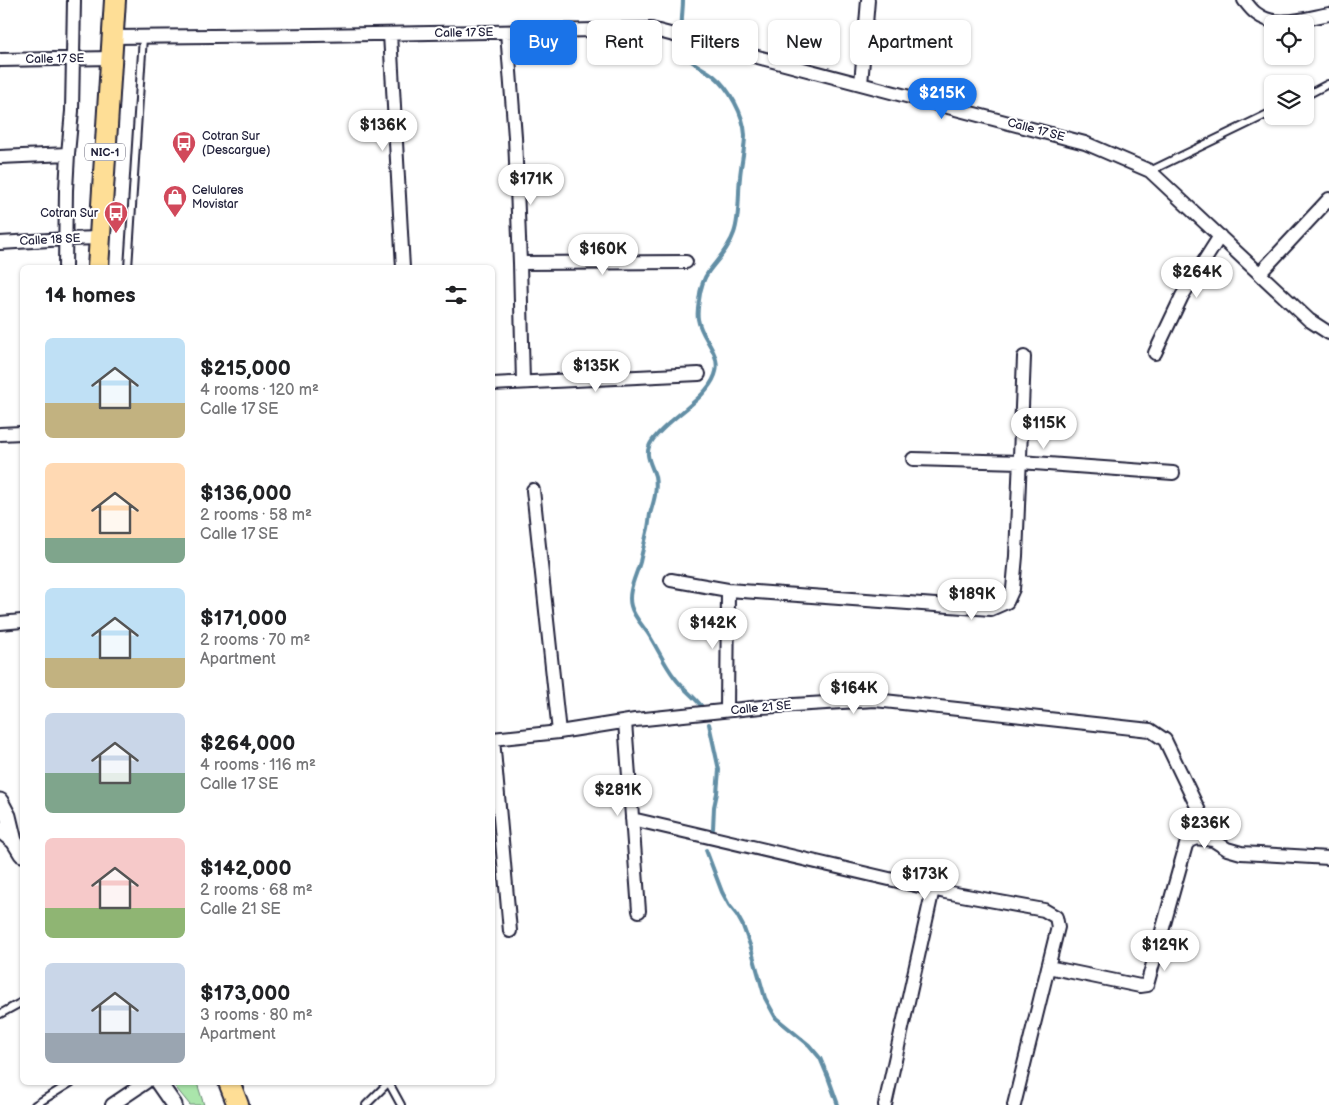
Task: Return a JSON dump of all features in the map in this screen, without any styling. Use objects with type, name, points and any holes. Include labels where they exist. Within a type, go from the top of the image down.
[{"type":"highway","name":"NIC-1","points":[[98,265],[115,0]]},
{"type":"highway","points":[[230,1085],[238,1105]]},
{"type":"street","points":[[65,265],[66,190],[72,111],[74,0]]},
{"type":"street","points":[[861,84],[868,0]]},
{"type":"street","points":[[1244,0],[1256,14],[1269,21],[1288,21],[1329,14]]},
{"type":"street","name":"Calle 17 SE","points":[[112,37],[652,29],[1086,143],[1150,172],[1309,320],[1329,333]]},
{"type":"street","points":[[507,32],[515,138],[523,382]]},
{"type":"street","points":[[390,34],[403,265]]},
{"type":"street","name":"Calle 17 SE","points":[[0,60],[111,58]]},
{"type":"street","points":[[0,156],[68,154]]},
{"type":"street","points":[[1260,273],[1329,199]]},
{"type":"street","points":[[1155,353],[1182,296],[1220,236]]},
{"type":"street","name":"Calle 18 SE","points":[[0,243],[100,238]]},
{"type":"street","points":[[520,263],[686,262]]},
{"type":"street","points":[[671,580],[728,590],[991,609],[1007,602],[1013,589],[1024,357]]},
{"type":"street","points":[[495,384],[699,374]]},
{"type":"street","points":[[0,434],[20,433]]},
{"type":"street","points":[[914,459],[1020,462],[1173,473]]},
{"type":"street","points":[[534,490],[559,732]]},
{"type":"street","points":[[727,710],[728,590]]},
{"type":"street","points":[[0,623],[20,621]]},
{"type":"street","name":"Calle 21 SE","points":[[495,739],[727,710],[874,700],[1150,730],[1165,740],[1214,840]]},
{"type":"street","points":[[624,722],[639,911]]},
{"type":"street","points":[[495,762],[510,931]]},
{"type":"street","points":[[0,801],[8,816],[18,848]]},
{"type":"street","points":[[632,819],[933,889],[1044,910],[1051,913],[1056,917],[1058,927],[1014,1105]]},
{"type":"street","points":[[0,830],[18,848]]},
{"type":"street","points":[[1048,967],[1140,986],[1147,985],[1186,845],[1193,838],[1214,840],[1227,849],[1242,852],[1329,858]]},
{"type":"street","points":[[885,1105],[933,889]]},
{"type":"street","points":[[112,1105],[142,1085]]},
{"type":"street","points":[[160,1085],[174,1105]]},
{"type":"lane","points":[[128,265],[143,37]]},
{"type":"lane","points":[[1314,91],[1328,84]]},
{"type":"lane","points":[[1150,172],[1264,116]]},
{"type":"lane","points":[[0,1014],[20,1003]]},
{"type":"lane","points":[[35,1105],[67,1085]]},
{"type":"lane","points":[[366,1105],[387,1085]]},
{"type":"lane","points":[[390,1085],[401,1105]]},
{"type":"green space","points":[[174,1085],[198,1085],[204,1105],[190,1105]]},
{"type":"waterway","points":[[682,20],[683,0]]},
{"type":"waterway","points":[[697,65],[720,81],[735,102],[742,119],[745,135],[738,213],[734,233],[729,244],[705,278],[698,305],[700,326],[716,360],[715,375],[704,393],[667,424],[649,446],[648,454],[656,483],[654,502],[640,562],[631,590],[630,601],[635,616],[651,638],[671,673],[703,708]]},
{"type":"waterway","points":[[709,724],[719,770],[713,829]]},
{"type":"waterway","points":[[706,850],[722,892],[743,926],[765,998],[776,1018],[809,1045],[820,1058],[838,1105]]},
{"type":"place","name":"Cotran Sur (Descargue)","points":[[184,164]]},
{"type":"place","name":"Celulares Movistar","points":[[175,218]]},
{"type":"place","name":"Cotran Sur","points":[[116,234]]}]
